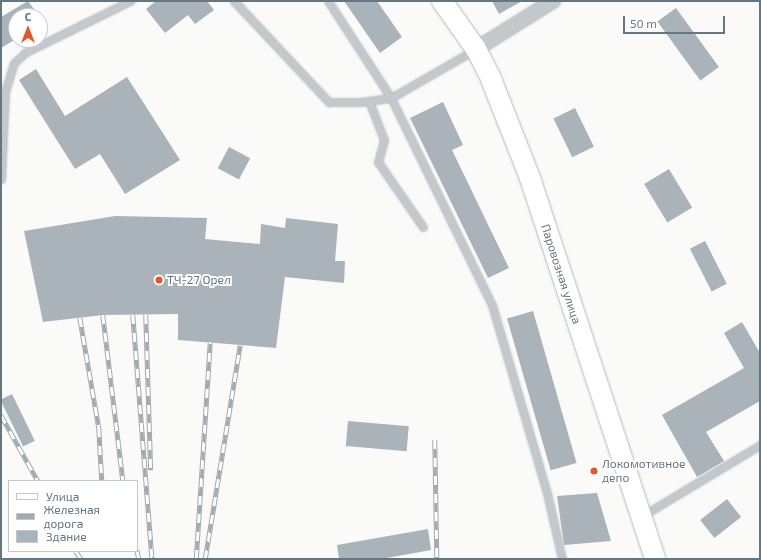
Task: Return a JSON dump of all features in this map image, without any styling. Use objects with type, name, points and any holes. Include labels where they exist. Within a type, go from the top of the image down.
[{"type":"main road","name":"Паровозная улица","points":[[442,1],[476,49],[491,79],[530,178],[652,558]]},
{"type":"street","points":[[476,49],[552,1]]},
{"type":"lane","points":[[1,179],[5,92],[14,63],[26,52],[130,1]]},
{"type":"lane","points":[[234,1],[329,102],[369,101],[391,98],[476,49]]},
{"type":"lane","points":[[328,1],[391,98],[492,306],[548,493],[562,559]]},
{"type":"lane","points":[[369,101],[384,140],[378,162],[422,227]]},
{"type":"lane","points":[[640,518],[760,445]]},
{"type":"building","points":[[28,1],[33,8],[16,8]]},
{"type":"building","points":[[156,1],[207,1],[214,10],[195,24],[188,15],[165,33],[146,9]]},
{"type":"building","points":[[344,1],[377,1],[402,37],[380,53]]},
{"type":"building","points":[[492,1],[522,1],[499,14]]},
{"type":"building","points":[[676,8],[719,67],[700,81],[657,22]]},
{"type":"building","points":[[8,13],[8,44],[1,48],[1,17]]},
{"type":"building","points":[[36,69],[65,116],[127,77],[180,160],[125,194],[100,154],[75,169],[19,80]]},
{"type":"building","points":[[443,102],[463,145],[452,150],[509,268],[488,278],[410,118]]},
{"type":"building","points":[[575,108],[594,147],[572,157],[553,119]]},
{"type":"building","points":[[229,147],[250,158],[239,179],[218,168]]},
{"type":"building","points":[[669,169],[692,208],[667,223],[644,184]]},
{"type":"building","name":"ТЧ-27 Орел","points":[[115,216],[207,218],[205,239],[260,244],[261,224],[285,228],[286,218],[338,224],[335,261],[345,261],[344,283],[285,277],[276,348],[178,340],[178,314],[103,315],[43,322],[24,231]]},
{"type":"building","points":[[705,241],[727,284],[712,291],[690,249]]},
{"type":"building","points":[[533,311],[577,463],[551,470],[507,318]]},
{"type":"building","points":[[742,322],[760,353],[760,401],[706,432],[724,461],[697,477],[662,415],[744,368],[724,333]]},
{"type":"building","points":[[12,394],[35,441],[23,446],[1,401],[1,399]]},
{"type":"building","points":[[348,421],[409,426],[407,451],[346,446]]},
{"type":"building","points":[[597,493],[611,541],[564,545],[557,496]]},
{"type":"building","points":[[727,499],[741,517],[714,538],[700,520]]},
{"type":"building","points":[[428,529],[431,550],[381,559],[339,559],[337,545]]},
{"type":"railway","points":[[103,315],[123,480]]},
{"type":"railway","points":[[133,315],[152,559]]},
{"type":"railway","points":[[146,315],[151,470]]},
{"type":"railway","points":[[80,318],[99,428],[102,480]]},
{"type":"railway","points":[[196,559],[210,342]]},
{"type":"railway","points":[[205,559],[240,345]]},
{"type":"railway","points":[[1,415],[37,480]]},
{"type":"railway","points":[[435,440],[437,559]]},
{"type":"railway","points":[[77,552],[81,559]]},
{"type":"railway","points":[[137,552],[139,559]]},
{"type":"place","name":"ТЧ-27 Орел","points":[[159,280]]},
{"type":"place","name":"Локомотивное депо","points":[[594,471]]}]
